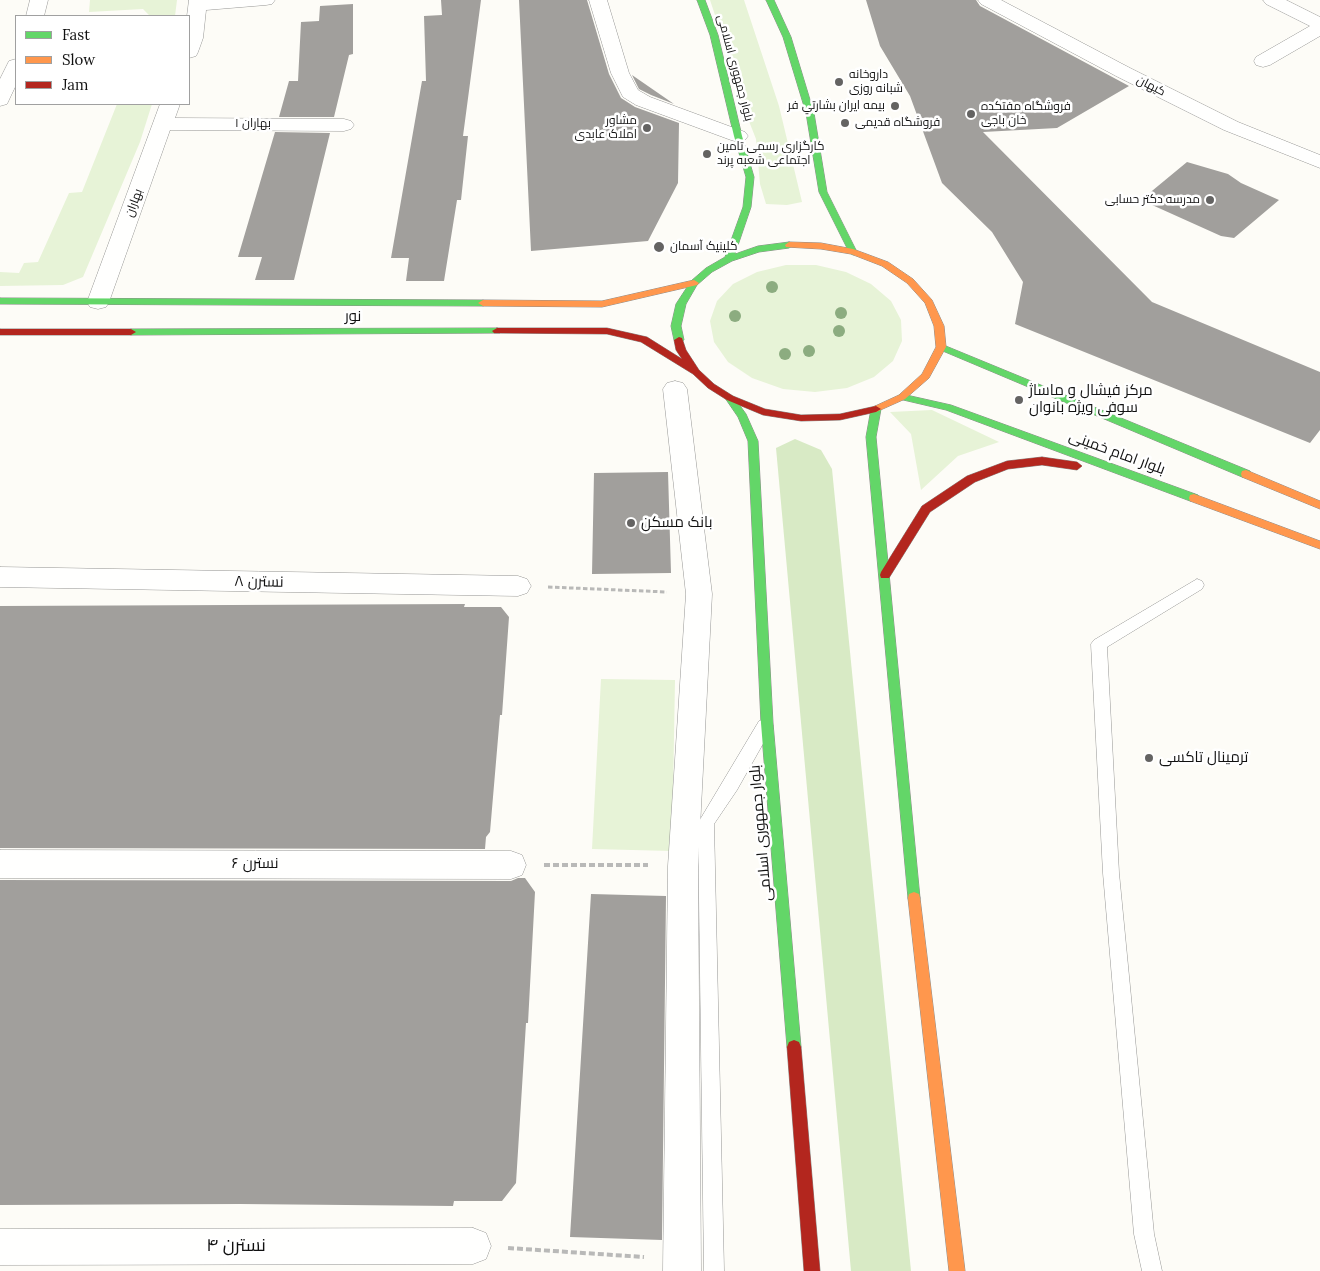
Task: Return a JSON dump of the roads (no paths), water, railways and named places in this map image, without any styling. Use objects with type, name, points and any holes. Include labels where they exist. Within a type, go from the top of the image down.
[{"type":"main road","name":"بلوار جمهوری اسلامی","points":[[702,0],[714,35],[738,136],[750,177],[747,207],[729,259]]},
{"type":"main road","points":[[770,0],[787,38],[810,113],[823,192],[853,252]]},
{"type":"main road","points":[[789,245],[822,246],[853,252],[884,264],[910,282],[929,302],[939,326],[941,347],[926,376],[902,397],[876,409],[840,417],[801,418],[763,412],[730,398],[711,386],[686,381],[676,326],[681,304],[694,283],[709,270],[729,259],[758,249],[789,245]]},
{"type":"main road","name":"نور","points":[[0,301],[602,304],[694,283]]},
{"type":"main road","name":"نور","points":[[0,332],[607,331],[644,339],[686,381]]},
{"type":"main road","name":"بلوار امام خمینی","points":[[941,347],[1320,505]]},
{"type":"main road","name":"بلوار امام خمینی","points":[[902,397],[948,407],[1131,473],[1320,545]]},
{"type":"main road","name":"بلوار جمهوری اسلامی","points":[[730,398],[743,416],[753,441],[767,723],[812,1271]]},
{"type":"main road","points":[[876,409],[871,437],[915,910],[958,1271]]},
{"type":"main road","points":[[885,575],[926,510],[971,479],[1007,465],[1042,461],[1131,473]]},
{"type":"street","points":[[35,15],[39,0]]},
{"type":"street","points":[[190,49],[194,38],[198,2],[266,0]]},
{"type":"street","points":[[598,0],[620,73],[630,93],[643,101],[738,136]]},
{"type":"street","name":"کیهان","points":[[987,0],[1231,126],[1320,162]]},
{"type":"street","points":[[1272,0],[1320,24]]},
{"type":"street","points":[[1263,61],[1320,28]]},
{"type":"street","points":[[0,100],[15,66]]},
{"type":"street","name":"بهاران","points":[[98,302],[170,105]]},
{"type":"street","name":"بهاران ۱","points":[[163,124],[344,125]]},
{"type":"street","points":[[682,1266],[683,866],[699,594],[686,381]]},
{"type":"street","name":"نسترن ۸","points":[[0,577],[518,586]]},
{"type":"street","name":"نسترن ۶","points":[[0,864],[511,865]]},
{"type":"street","name":"نسترن ۴","points":[[0,1247],[473,1246]]},
{"type":"lane","points":[[1152,1271],[1144,1234],[1111,873],[1099,644],[1197,585]]},
{"type":"lane","points":[[714,1271],[706,823],[731,785],[767,723]]},
{"type":"place","name":"داروخانه شبانه روزی","points":[[839,82]]},
{"type":"place","name":"بيمه ايران بشارتي فر","points":[[895,106]]},
{"type":"place","name":"فروشگاه مفتکده خان باجی","points":[[971,114]]},
{"type":"place","name":"فروشگاه قدیمی","points":[[845,123]]},
{"type":"place","name":"مشاور املاک عابدی","points":[[647,128]]},
{"type":"place","name":"کارگزاری رسمی تامین اجتماعی شعبه پرند","points":[[707,154]]},
{"type":"place","name":"مدرسه دکتر حسابی","points":[[1210,200]]},
{"type":"place","name":"کلینیک آسمان","points":[[659,247]]},
{"type":"place","name":"مرکز فیشال و ماساژ سوفی ویژه بانوان","points":[[1019,400]]},
{"type":"place","name":"بانک مسکن","points":[[631,523]]},
{"type":"place","name":"ترمینال تاکسی","points":[[1149,758]]}]
